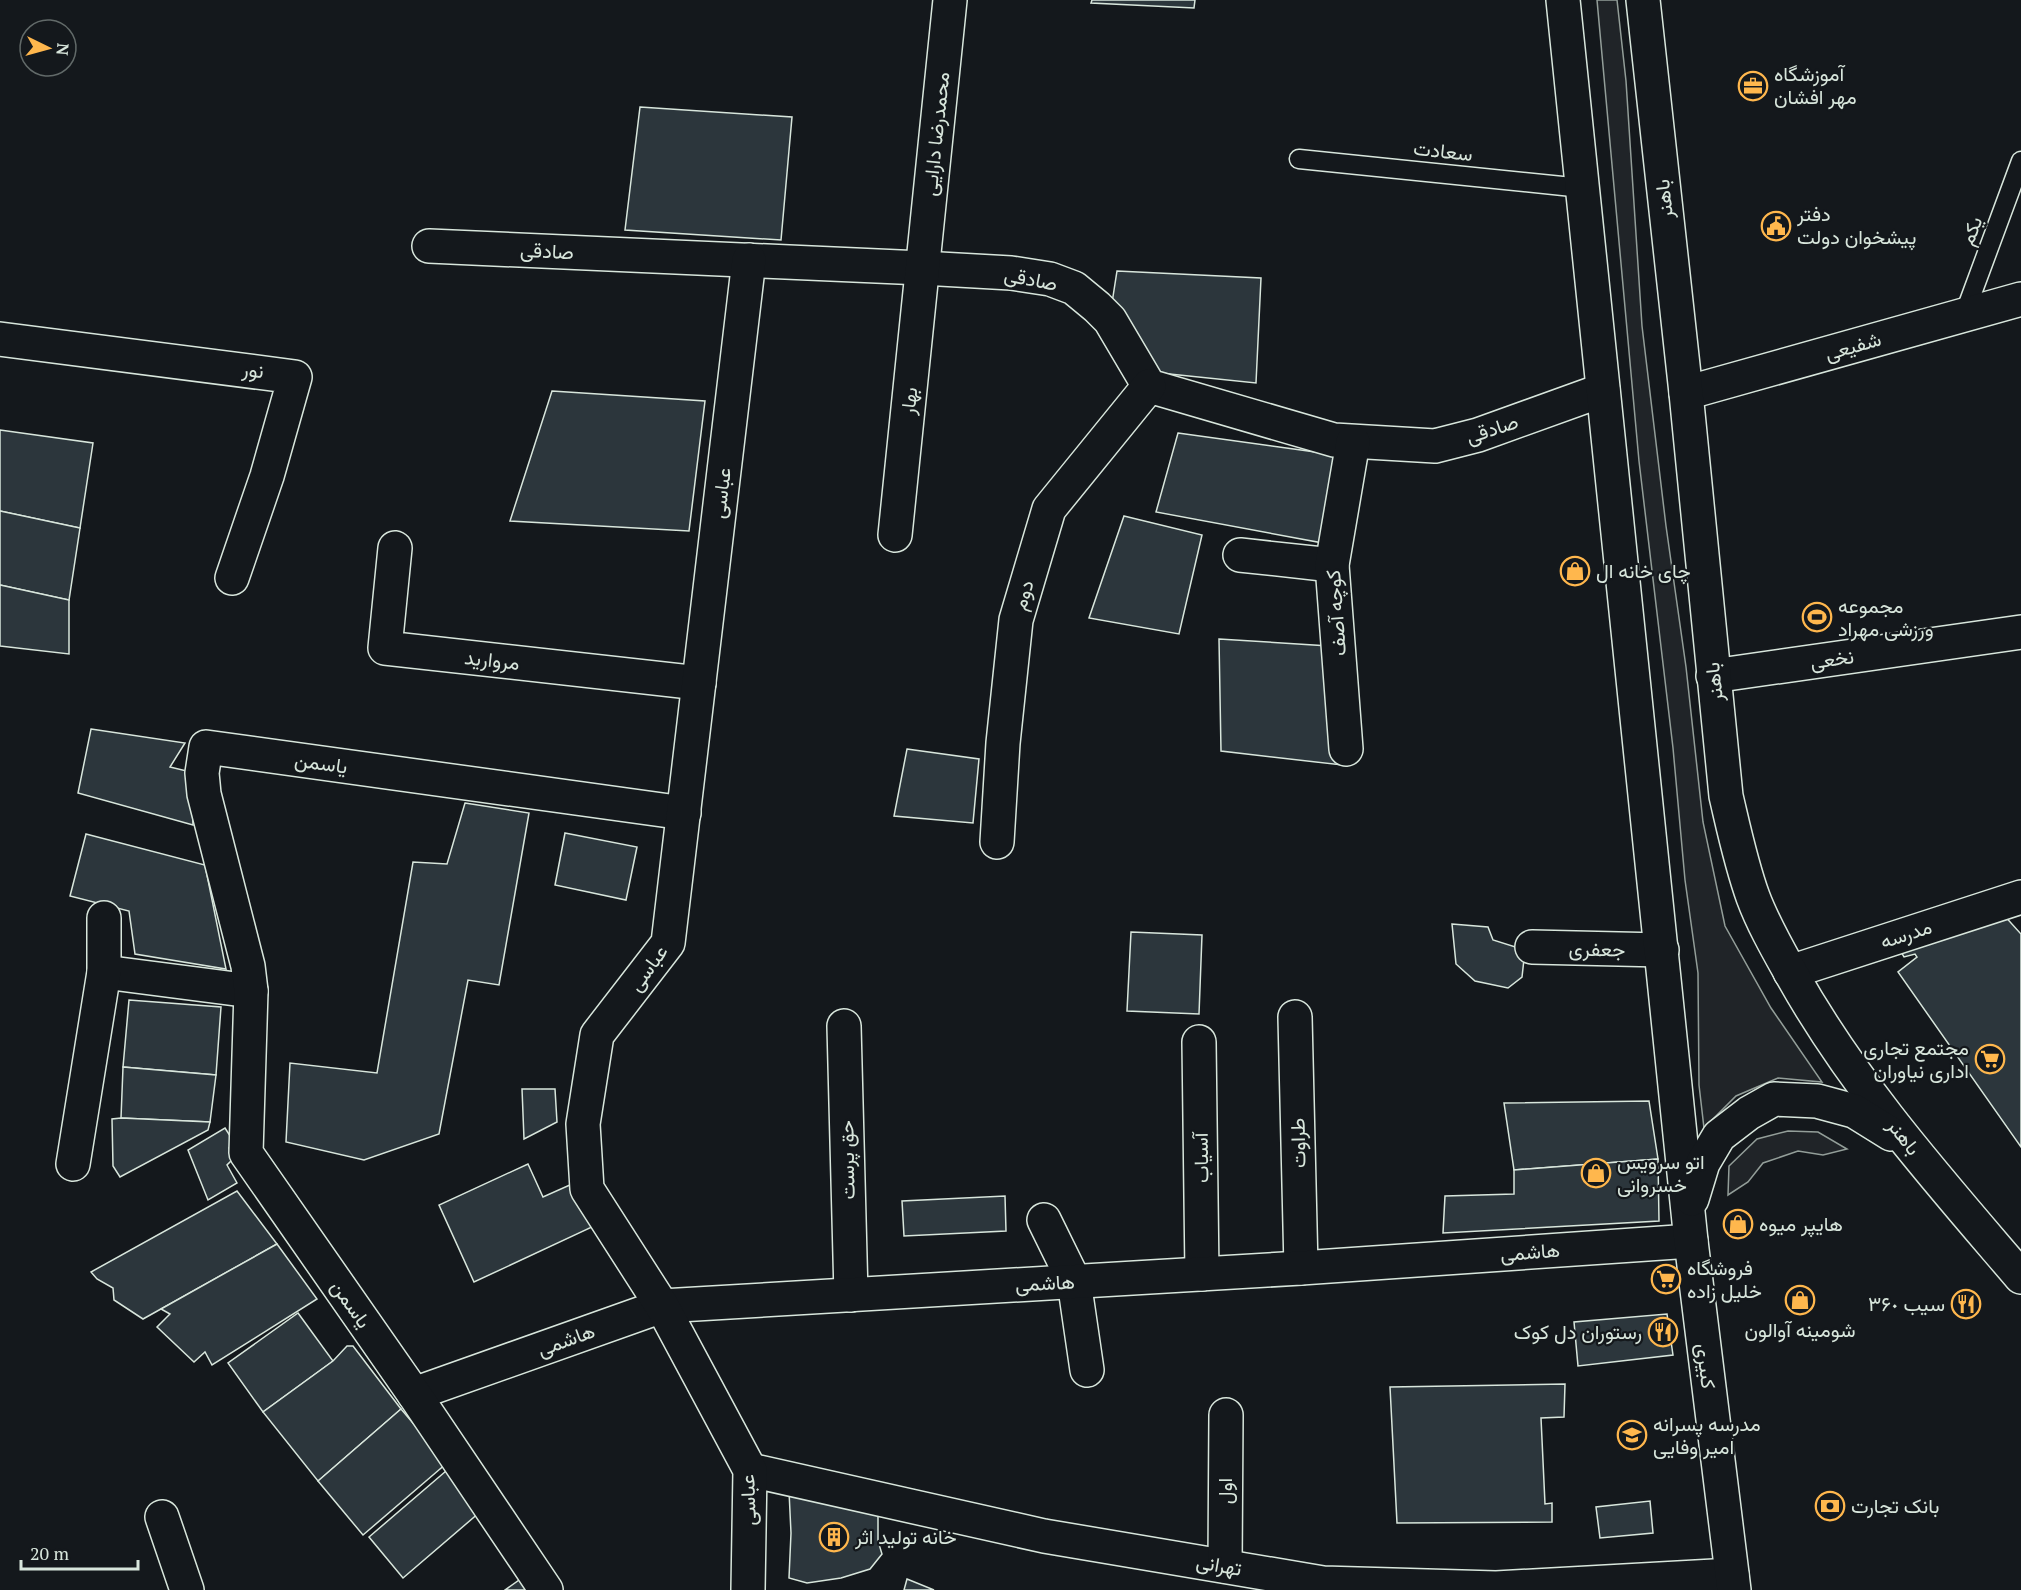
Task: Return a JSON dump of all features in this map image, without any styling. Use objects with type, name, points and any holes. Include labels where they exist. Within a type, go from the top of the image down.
[{"type":"street","name":"محمدرضا دارایی","points":[[922,268],[950,0]]},
{"type":"street","points":[[1563,0],[1690,1227]]},
{"type":"street","name":"باهنر","points":[[1643,0],[1686,393],[1726,796],[1738,851],[1754,899],[1812,1011],[1857,1077],[1935,1176],[2021,1277]]},
{"type":"street","name":"صادقی","points":[[429,246],[922,268],[1011,273],[1050,279],[1074,288],[1110,320],[1149,386],[1334,440],[1435,446],[1478,435],[1603,390]]},
{"type":"street","name":"عباسی","points":[[748,1590],[750,1470],[662,1306],[587,1189],[583,1124],[597,1035],[668,943],[749,260]]},
{"type":"street","name":"بهار","points":[[895,535],[922,268]]},
{"type":"street","name":"شفیعی","points":[[1686,393],[2021,299]]},
{"type":"street","name":"نور","points":[[0,339],[295,377],[267,476],[232,578]]},
{"type":"street","name":"دوم","points":[[997,842],[1003,743],[1016,620],[1049,509],[1149,386]]},
{"type":"street","name":"کوچه آصف","points":[[1346,749],[1332,565],[1353,442]]},
{"type":"street","name":"مروارید","points":[[395,548],[385,648],[699,683]]},
{"type":"street","points":[[1240,555],[1332,565]]},
{"type":"street","name":"نخعی","points":[[1713,676],[2021,632]]},
{"type":"street","name":"یاسمن","points":[[546,1590],[414,1394],[246,1153],[251,991],[248,966],[204,794],[202,772],[206,747],[684,813]]},
{"type":"street","name":"مدرسه","points":[[1790,972],[2021,897]]},
{"type":"street","points":[[73,1164],[104,972],[104,918]]},
{"type":"street","name":"جعفری","points":[[1532,947],[1662,950]]},
{"type":"street","points":[[104,972],[251,991]]},
{"type":"street","name":"طراوت","points":[[1295,1017],[1301,1268]]},
{"type":"street","name":"حق پرست","points":[[844,1026],[850,1295]]},
{"type":"street","name":"آسیاب","points":[[1199,1042],[1202,1274]]},
{"type":"street","points":[[1690,1227],[1703,1163],[1719,1136],[1749,1113],[1774,1099],[1817,1101],[1854,1111],[1888,1131],[1935,1176]]},
{"type":"street","points":[[1044,1220],[1074,1281],[1087,1370]]},
{"type":"street","name":"هاشمی","points":[[414,1394],[662,1306],[1301,1268],[1690,1227]]},
{"type":"street","name":"کبیری","points":[[1690,1227],[1733,1582]]},
{"type":"street","name":"اول","points":[[1225,1566],[1226,1415]]},
{"type":"street","name":"تهرانی","points":[[750,1470],[1044,1536],[1323,1583],[1496,1588],[1733,1582]]},
{"type":"street","points":[[162,1517],[187,1590]]},
{"type":"lane","name":"سعادت","points":[[1299,159],[1581,188]]},
{"type":"lane","name":"یکم","points":[[1964,315],[2021,161]]},
{"type":"shaded area","points":[[1597,0],[1617,0],[1626,81],[1642,326],[1686,667],[1703,822],[1725,926],[1771,1008],[1822,1082],[1778,1078],[1736,1096],[1704,1128],[1699,1085],[1698,973],[1685,880],[1673,748],[1639,461]]},
{"type":"shaded area","points":[[1788,1131],[1818,1132],[1847,1149],[1823,1155],[1798,1151],[1763,1163],[1748,1182],[1728,1195],[1729,1166],[1757,1139]]},
{"type":"building","points":[[1092,0],[1195,0],[1194,8],[1091,3]]},
{"type":"building","points":[[640,107],[792,117],[781,240],[625,230]]},
{"type":"building","points":[[1117,271],[1261,278],[1256,383],[1160,373],[1112,303]]},
{"type":"building","points":[[552,391],[705,401],[689,531],[510,521]]},
{"type":"building","points":[[0,430],[93,443],[80,528],[0,511]]},
{"type":"building","points":[[1178,433],[1337,455],[1323,543],[1156,512]]},
{"type":"building","points":[[0,511],[80,528],[69,600],[0,585]]},
{"type":"building","points":[[1124,516],[1202,535],[1179,634],[1089,618]]},
{"type":"building","points":[[0,585],[69,600],[69,654],[0,646]]},
{"type":"building","points":[[1219,639],[1329,646],[1342,765],[1221,751]]},
{"type":"building","points":[[91,729],[185,743],[170,767],[191,772],[193,825],[78,793]]},
{"type":"building","points":[[907,749],[979,759],[973,823],[894,816]]},
{"type":"building","points":[[465,803],[529,813],[499,985],[468,980],[439,1134],[364,1160],[286,1142],[290,1063],[377,1073],[413,862],[447,864]]},
{"type":"building","points":[[565,833],[637,847],[626,900],[555,885]]},
{"type":"building","points":[[86,834],[205,865],[226,969],[135,954],[129,911],[70,896]]},
{"type":"building","name":"مجتمع تجاری اداری نیاوران","points":[[2002,913],[2021,934],[2021,1147],[1898,972],[1917,957],[1915,954],[1904,957],[1901,952]]},
{"type":"building","points":[[1452,924],[1488,927],[1493,940],[1525,950],[1522,977],[1508,988],[1475,981],[1456,964]]},
{"type":"building","points":[[1131,932],[1202,935],[1199,1014],[1127,1011]]},
{"type":"building","points":[[129,1000],[221,1007],[216,1075],[123,1067]]},
{"type":"building","points":[[123,1067],[216,1075],[210,1122],[121,1118]]},
{"type":"building","points":[[522,1089],[555,1089],[557,1122],[524,1139]]},
{"type":"building","points":[[1649,1101],[1658,1159],[1514,1170],[1504,1103]]},
{"type":"building","points":[[112,1119],[210,1122],[208,1130],[120,1177],[113,1166]]},
{"type":"building","points":[[225,1128],[234,1142],[229,1148],[233,1159],[227,1165],[237,1183],[208,1200],[188,1150]]},
{"type":"building","points":[[1658,1159],[1659,1221],[1443,1233],[1445,1196],[1514,1194],[1514,1170]]},
{"type":"building","points":[[528,1164],[543,1197],[572,1184],[592,1227],[474,1282],[439,1205]]},
{"type":"building","points":[[237,1191],[277,1244],[143,1319],[114,1300],[113,1288],[97,1279],[91,1272]]},
{"type":"building","points":[[1005,1196],[1006,1231],[904,1236],[902,1201]]},
{"type":"building","points":[[277,1244],[317,1299],[212,1365],[205,1352],[194,1362],[157,1327],[170,1314],[161,1309]]},
{"type":"building","points":[[298,1313],[333,1361],[263,1412],[228,1363]]},
{"type":"building","points":[[1667,1314],[1673,1355],[1578,1366],[1574,1322]]},
{"type":"building","points":[[347,1346],[353,1346],[401,1409],[318,1481],[263,1412],[333,1361]]},
{"type":"building","points":[[1565,1384],[1564,1417],[1541,1418],[1545,1504],[1552,1503],[1552,1522],[1397,1523],[1390,1387]]},
{"type":"building","points":[[401,1409],[447,1463],[363,1535],[318,1481]]},
{"type":"building","points":[[446,1471],[480,1512],[403,1578],[369,1537]]},
{"type":"building","name":"خانه تولید اثر","points":[[789,1491],[878,1512],[878,1541],[882,1554],[870,1569],[841,1578],[807,1583],[789,1578],[791,1533]]},
{"type":"building","points":[[1650,1501],[1653,1533],[1600,1538],[1596,1507]]},
{"type":"building","points":[[529,1573],[541,1590],[505,1590]]},
{"type":"building","points":[[907,1579],[934,1590],[904,1590]]},
{"type":"place","name":"آموزشگاه مهر افشان","points":[[1753,86]]},
{"type":"place","name":"دفتر پیشخوان دولت","points":[[1776,226]]},
{"type":"place","name":"چای خانه ال","points":[[1575,571]]},
{"type":"place","name":"مجموعه ورزشی مهراد","points":[[1817,617]]},
{"type":"place","name":"مجتمع تجاری اداری نیاوران","points":[[1990,1059]]},
{"type":"place","name":"اتو سرویس خسروانی","points":[[1596,1173]]},
{"type":"place","name":"هایپر میوه","points":[[1738,1224]]},
{"type":"place","name":"فروشگاه خلیل زاده","points":[[1666,1279]]},
{"type":"place","name":"شومینه آوالون","points":[[1800,1300]]},
{"type":"place","name":"سیب ٣۶٠","points":[[1966,1304]]},
{"type":"place","name":"رستوران دل کوک","points":[[1663,1332]]},
{"type":"place","name":"مدرسه پسرانه امیر وفایی","points":[[1632,1435]]},
{"type":"place","name":"بانک تجارت","points":[[1830,1506]]},
{"type":"place","name":"خانه تولید اثر","points":[[834,1537]]}]
